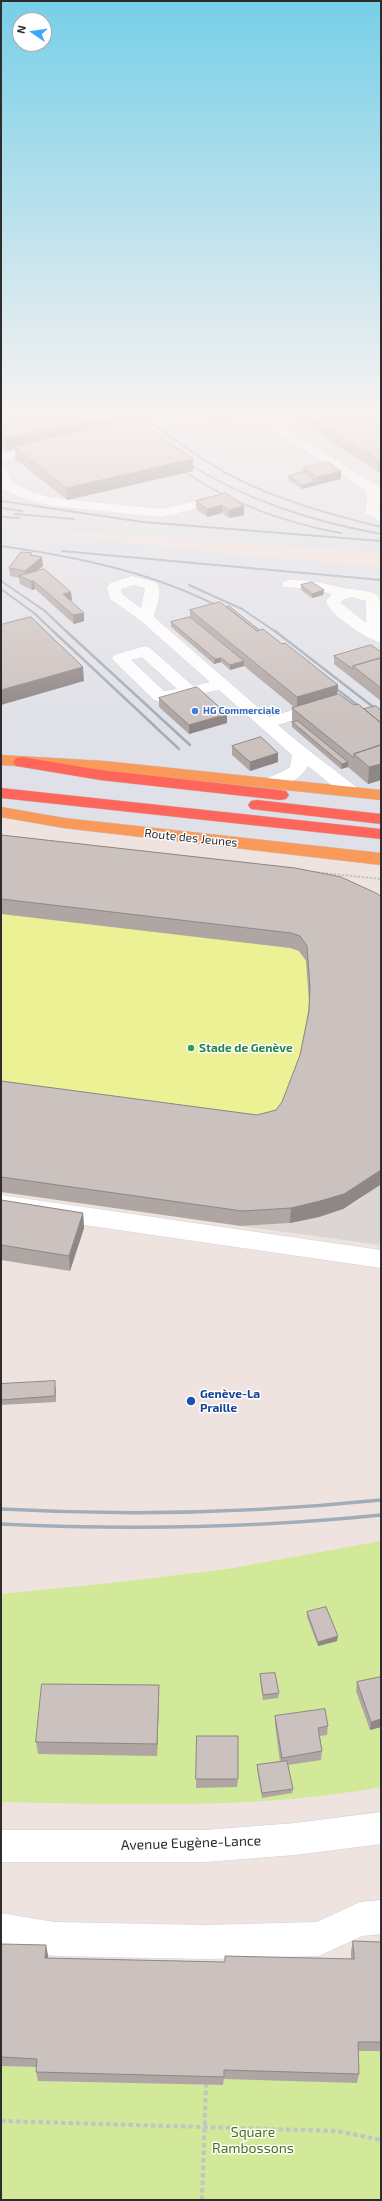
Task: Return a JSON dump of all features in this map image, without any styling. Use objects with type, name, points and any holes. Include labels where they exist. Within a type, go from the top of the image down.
[{"type":"highway","points":[[22,762],[100,775],[381,806]]},
{"type":"highway","points":[[1,778],[381,819]]},
{"type":"highway","points":[[1,793],[381,834]]},
{"type":"highway","points":[[1,808],[381,849]]},
{"type":"main road","points":[[1,760],[104,766],[381,795]]},
{"type":"main road","name":"Route des Jeunes","points":[[1,812],[64,824],[381,859]]},
{"type":"street","points":[[146,618],[147,608],[153,594],[151,585],[137,580],[121,582],[114,588],[111,596],[146,618],[300,754],[318,765],[350,791]]},
{"type":"street","points":[[289,584],[302,583],[323,586],[345,593]]},
{"type":"street","points":[[355,592],[372,598],[376,606],[372,619],[377,636],[344,620],[334,605],[333,601],[336,597],[345,593],[355,592]]},
{"type":"street","points":[[189,691],[221,684]]},
{"type":"street","points":[[266,723],[338,702]]},
{"type":"street","points":[[270,783],[282,780],[296,772],[300,767],[300,754]]},
{"type":"street","points":[[1,1204],[381,1259]]},
{"type":"street","name":"Avenue Eugène-Lance","points":[[1,1846],[204,1846],[295,1839],[381,1828]]},
{"type":"street","points":[[1,1930],[54,1939],[206,1942],[319,1939],[360,1919],[381,1917]]},
{"type":"path","points":[[310,872],[381,879]]},
{"type":"path","points":[[202,2200],[206,2085]]},
{"type":"path","points":[[1,2121],[337,2131],[381,2140]]},
{"type":"shaded area","points":[[1,519],[381,519],[381,553],[38,529],[36,532],[233,554],[381,567],[381,863],[53,827],[1,817]]},
{"type":"shaded area","points":[[381,1183],[381,1245],[241,1226],[290,1223],[319,1217],[343,1209],[362,1198]]},
{"type":"green space","name":"Stade de Genève","points":[[1,850],[381,913],[380,1185],[347,1205],[314,1218],[280,1224],[241,1226],[1,1192]]},
{"type":"green space","points":[[381,1541],[381,1787],[287,1799],[192,1804],[1,1802],[1,1594],[227,1569]]},
{"type":"green space","name":"Square Rambossons","points":[[356,2051],[381,2051],[381,2200],[1,2200],[1,2066],[39,2067],[39,2081],[223,2085],[224,2079]]},
{"type":"building","points":[[20,553],[32,553],[30,555],[42,557],[25,571],[9,568]]},
{"type":"building","points":[[44,569],[71,592],[63,594],[84,613],[73,615],[34,581],[19,576]]},
{"type":"building","points":[[312,582],[324,590],[312,594],[301,585]]},
{"type":"building","points":[[220,602],[257,631],[263,629],[282,644],[285,643],[338,685],[297,697],[190,610]]},
{"type":"building","points":[[229,606],[259,630],[257,631],[227,607]]},
{"type":"building","points":[[31,617],[83,667],[1,690],[1,625]]},
{"type":"building","points":[[190,617],[244,661],[230,665],[221,658],[215,659],[171,622]]},
{"type":"building","points":[[371,645],[381,652],[381,658],[353,666],[353,669],[334,656]]},
{"type":"building","points":[[381,658],[381,688],[353,666]]},
{"type":"building","points":[[197,687],[227,714],[189,725],[159,698]]},
{"type":"building","points":[[339,694],[354,705],[358,704],[381,723],[381,745],[354,754],[354,758],[292,708]]},
{"type":"building","points":[[376,706],[381,710],[381,723],[364,709]]},
{"type":"building","points":[[298,721],[348,762],[342,764],[292,722]]},
{"type":"building","points":[[261,737],[278,753],[250,762],[232,746]]},
{"type":"building","points":[[381,745],[381,764],[369,767],[354,754]]},
{"type":"building","points":[[1,835],[295,868],[341,877],[378,894],[381,897],[381,1170],[344,1194],[291,1208],[242,1211],[1,1177],[1,1081],[257,1115],[276,1110],[282,1102],[300,1055],[309,1011],[310,987],[307,946],[300,936],[291,933],[1,899]]},
{"type":"building","points":[[1,1200],[83,1213],[69,1256],[1,1245]]},
{"type":"building","points":[[55,1381],[55,1396],[1,1400],[1,1384]]},
{"type":"building","points":[[326,1607],[338,1636],[318,1642],[307,1612]]},
{"type":"building","points":[[275,1673],[279,1693],[263,1695],[260,1674]]},
{"type":"building","points":[[381,1677],[381,1719],[371,1722],[357,1682]]},
{"type":"building","points":[[42,1684],[159,1685],[157,1744],[36,1742]]},
{"type":"building","points":[[325,1709],[328,1726],[318,1728],[322,1751],[282,1758],[275,1716]]},
{"type":"building","points":[[197,1736],[238,1736],[238,1779],[196,1779]]},
{"type":"building","points":[[287,1761],[293,1789],[262,1793],[257,1765]]},
{"type":"building","points":[[353,1941],[381,1942],[381,2042],[358,2042],[359,2074],[224,2070],[224,2077],[36,2072],[37,2059],[1,2057],[1,1944],[46,1945],[45,1958],[225,1962],[225,1956],[354,1959]]},
{"type":"railway","points":[[121,519],[143,522],[381,541]]},
{"type":"railway","points":[[282,519],[341,533]]},
{"type":"railway","points":[[316,519],[381,534]]},
{"type":"railway","points":[[349,519],[381,527]]},
{"type":"railway","points":[[1,546],[70,557],[137,574],[201,598],[262,632]]},
{"type":"railway","points":[[62,551],[381,580]]},
{"type":"railway","points":[[1,581],[45,611],[67,632]]},
{"type":"railway","points":[[189,585],[242,609],[276,632]]},
{"type":"railway","points":[[1,589],[34,613],[54,632]]},
{"type":"railway","points":[[53,631],[179,749]]},
{"type":"railway","points":[[66,631],[190,745]]},
{"type":"railway","points":[[261,631],[269,636]]},
{"type":"railway","points":[[275,631],[381,713]]},
{"type":"railway","points":[[329,683],[365,711]]},
{"type":"railway","points":[[1,1509],[144,1513],[191,1512],[286,1508],[381,1500]]},
{"type":"railway","points":[[1,1524],[96,1527],[191,1527],[286,1523],[381,1515]]},
{"type":"place","name":"HG Commerciale","points":[[195,711]]},
{"type":"place","name":"Stade de Genève","points":[[191,1048]]},
{"type":"place","name":"Genève-La Praille","points":[[191,1401]]}]
